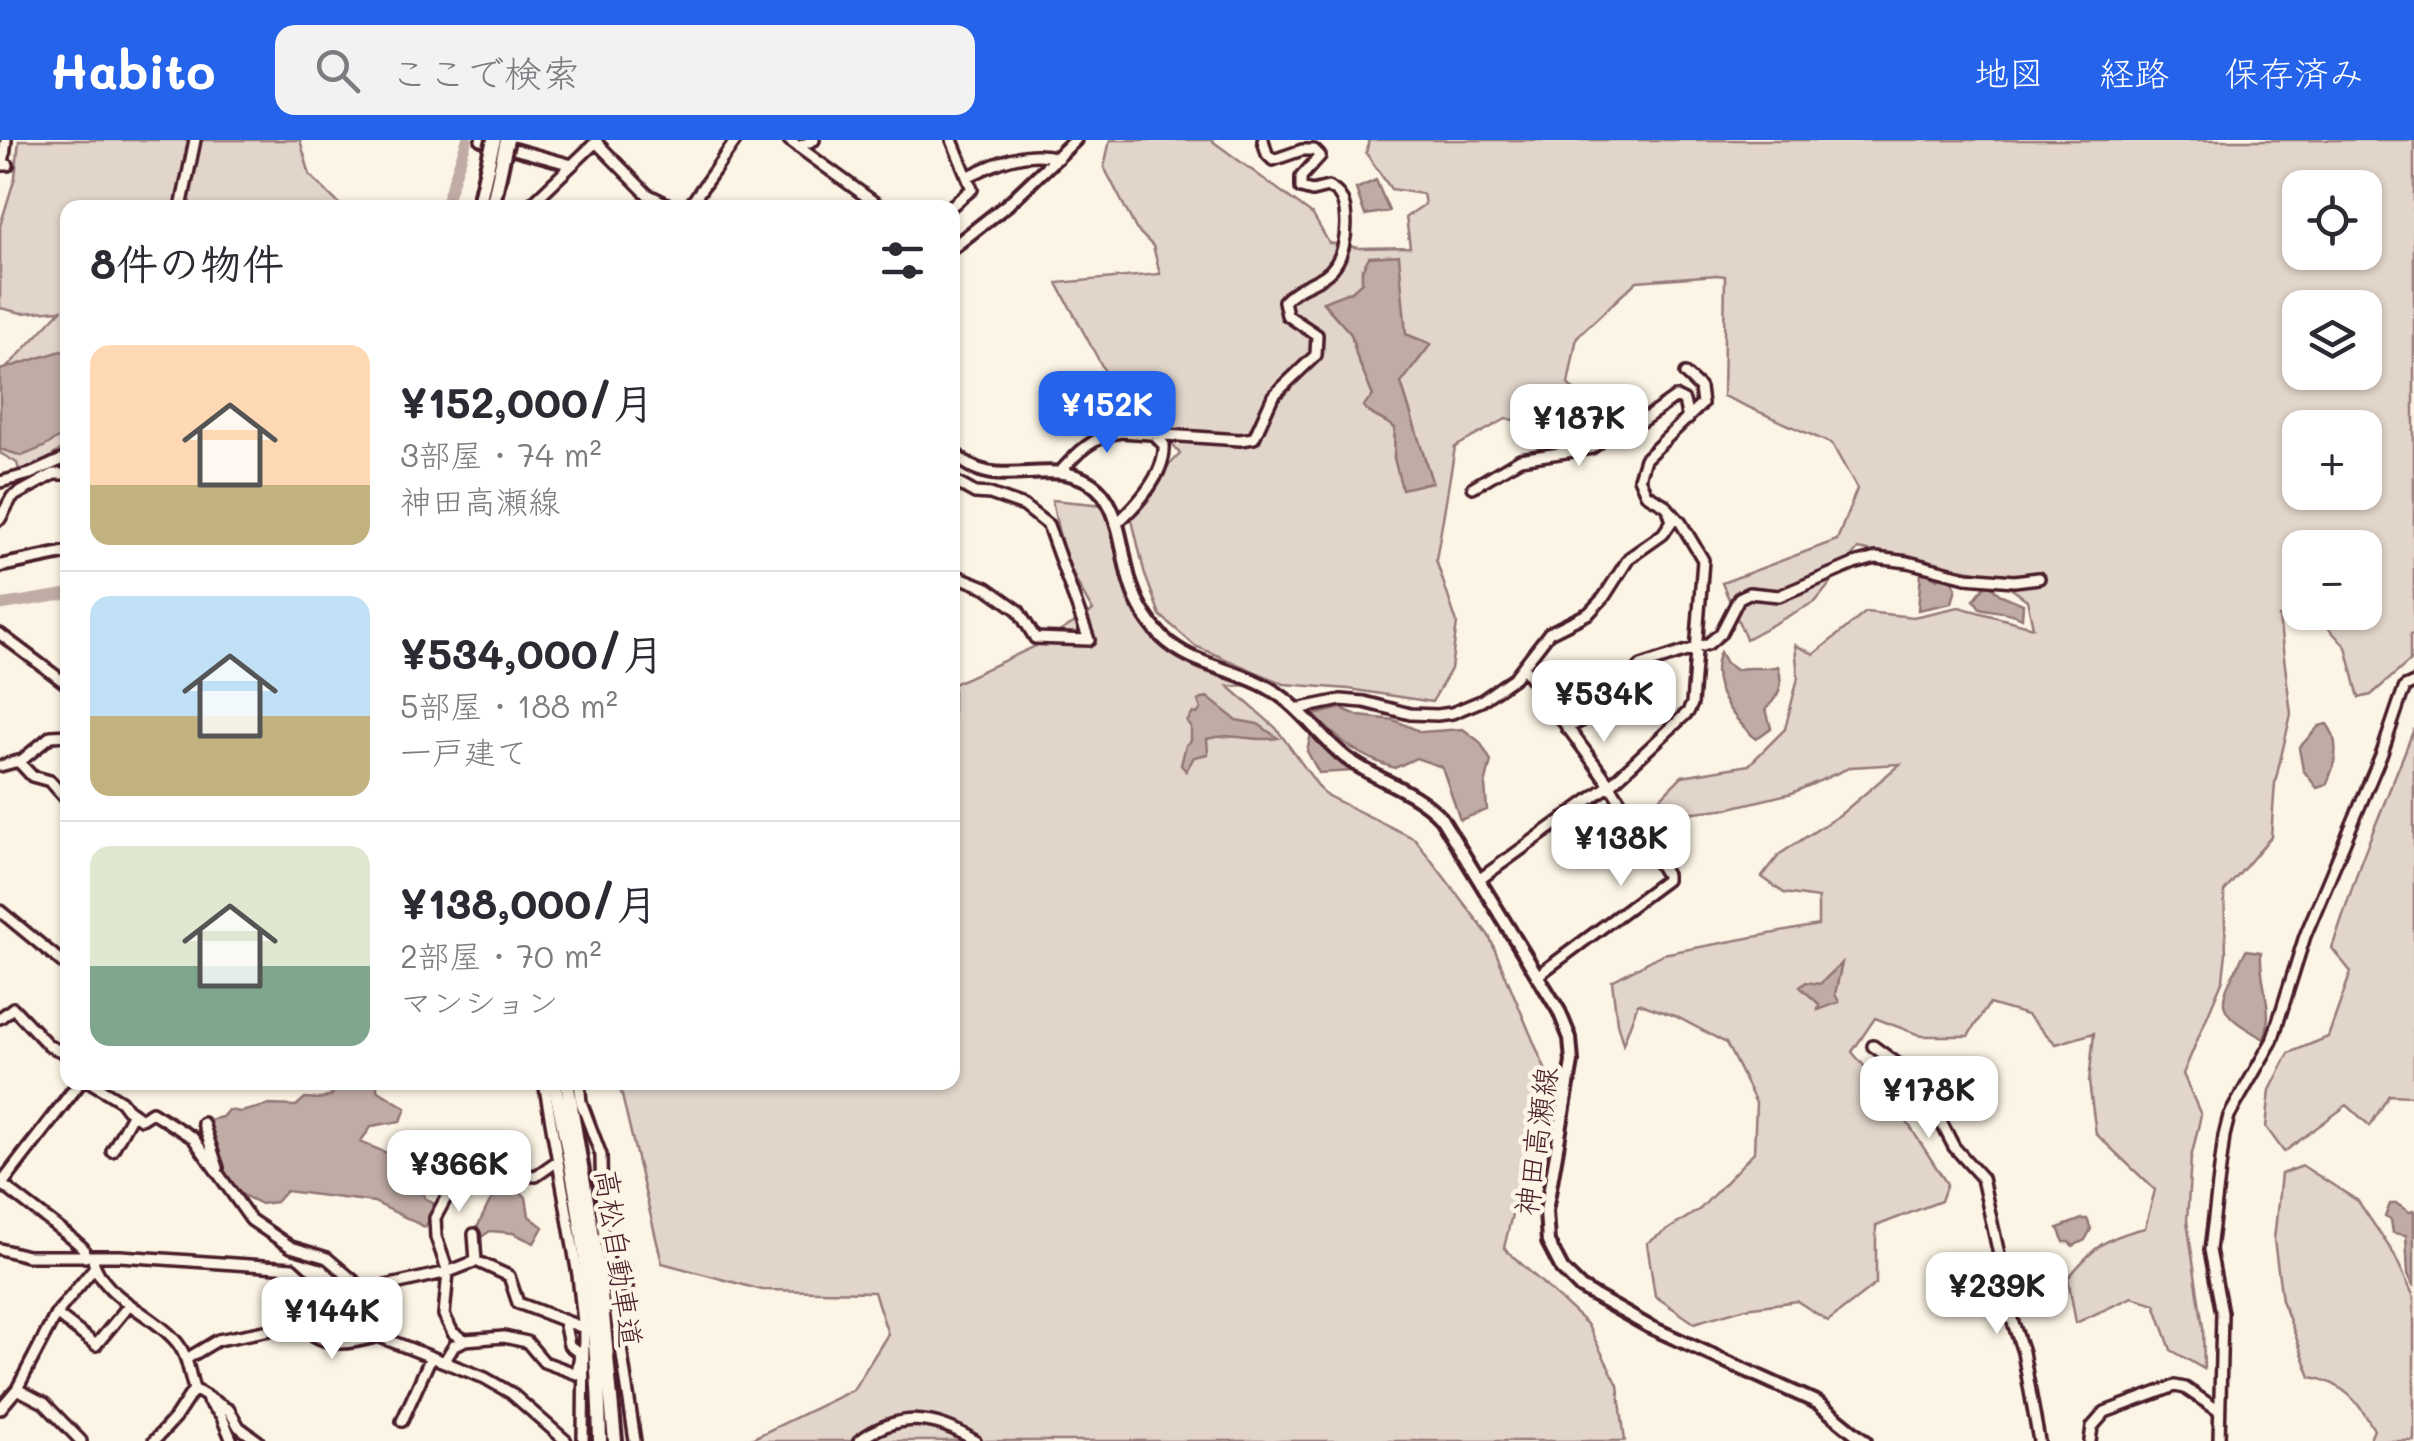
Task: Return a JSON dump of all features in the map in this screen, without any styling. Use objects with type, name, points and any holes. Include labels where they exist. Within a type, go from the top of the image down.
[{"type":"highway","points":[[493,200],[494,140]]},
{"type":"highway","points":[[481,200],[496,156],[507,140]]},
{"type":"highway","name":"高松自動車道","points":[[556,1090],[592,1312],[600,1441]]},
{"type":"highway","name":"高松自動車道","points":[[568,1090],[589,1204],[616,1441]]},
{"type":"main road","points":[[960,241],[1058,158],[1071,141]]},
{"type":"main road","name":"神田高瀬線","points":[[960,459],[989,474],[1059,473],[1076,476],[1098,489],[1116,524],[1135,598],[1158,632],[1180,651],[1270,689],[1354,764],[1431,808],[1450,829],[1559,1011],[1573,1051],[1546,1211],[1548,1242],[1562,1269],[1597,1298],[1660,1332],[1818,1403],[1866,1441]]},
{"type":"main road","points":[[0,566],[60,554]]},
{"type":"main road","points":[[0,1185],[74,1090]]},
{"type":"street","points":[[6,140],[3,165],[8,165]]},
{"type":"street","points":[[182,200],[194,140]]},
{"type":"street","points":[[481,140],[572,165]]},
{"type":"street","points":[[694,200],[736,140]]},
{"type":"street","points":[[794,143],[814,140]]},
{"type":"street","points":[[952,140],[972,189],[959,200]]},
{"type":"street","points":[[1059,473],[1104,434],[1254,438],[1274,396],[1318,349],[1317,335],[1286,315],[1284,301],[1295,290],[1323,276],[1340,258],[1346,222],[1342,200],[1334,188],[1301,188],[1301,177],[1320,156],[1314,150],[1273,160],[1263,140]]},
{"type":"street","points":[[534,200],[592,142],[647,194],[659,200]]},
{"type":"street","points":[[794,143],[871,200]]},
{"type":"street","points":[[969,176],[1018,156],[1046,154],[1058,158]]},
{"type":"street","points":[[1480,880],[1610,785],[1688,712],[1698,650],[1703,560],[1681,523],[1666,506],[1646,494],[1639,478],[1640,469],[1657,445],[1702,404],[1698,385],[1685,374]]},
{"type":"street","points":[[1473,487],[1520,460],[1592,448],[1621,426],[1642,421],[1676,397],[1684,402],[1688,419]]},
{"type":"street","points":[[1116,524],[1145,492],[1164,457],[1164,445],[1152,434]]},
{"type":"street","points":[[0,482],[60,461]]},
{"type":"street","points":[[0,519],[12,497],[60,474]]},
{"type":"street","points":[[960,485],[974,493],[990,494],[1024,506],[1048,525],[1089,640],[1034,638],[1018,610],[988,588],[960,577]]},
{"type":"street","points":[[1296,710],[1341,700],[1410,714],[1452,713],[1490,696],[1524,667],[1537,644],[1549,633],[1588,612],[1604,598],[1629,558],[1664,534],[1672,521],[1666,506]]},
{"type":"street","points":[[1567,728],[1599,712],[1634,671],[1698,650],[1721,634],[1732,608],[1748,593],[1780,596],[1876,558],[1966,577],[2014,581],[2039,578]]},
{"type":"street","points":[[0,634],[60,680]]},
{"type":"street","points":[[1524,667],[1610,785],[1666,874],[1666,880],[1537,976]]},
{"type":"street","points":[[2219,1441],[2222,1313],[2210,1250],[2226,1126],[2272,1041],[2305,936],[2382,753],[2400,697],[2405,687],[2414,682]]},
{"type":"street","points":[[2,764],[18,761],[51,736],[60,735]]},
{"type":"street","points":[[18,761],[32,776],[50,781],[60,792]]},
{"type":"street","points":[[0,911],[60,961]]},
{"type":"street","points":[[0,1018],[12,1008],[49,1046],[60,1051]]},
{"type":"street","points":[[1872,1046],[1907,1071],[1927,1096],[1954,1147],[1982,1178],[2003,1293],[2023,1352],[2039,1441]]},
{"type":"street","points":[[103,1090],[142,1118],[152,1112],[170,1126],[182,1129],[193,1138],[251,1220],[291,1246],[327,1258],[366,1296]]},
{"type":"street","points":[[444,1362],[454,1346],[465,1340],[504,1337],[527,1342],[544,1362],[577,1374],[584,1328],[545,1090]]},
{"type":"street","points":[[580,1090],[600,1155],[602,1221],[635,1441]]},
{"type":"street","points":[[112,1151],[133,1113]]},
{"type":"street","points":[[203,1123],[220,1174]]},
{"type":"street","points":[[465,1340],[453,1333],[444,1315],[448,1272],[436,1238],[435,1218],[465,1163],[502,1183],[508,1173],[536,1176],[556,1162]]},
{"type":"street","points":[[0,1185],[74,1240],[129,1306],[173,1338],[188,1358],[198,1392],[221,1415],[232,1441]]},
{"type":"street","points":[[474,1234],[476,1261]]},
{"type":"street","points":[[0,1249],[27,1256],[292,1268],[339,1311],[379,1336],[485,1378],[511,1393],[553,1437],[566,1441]]},
{"type":"street","points":[[188,1358],[218,1340],[322,1320],[386,1286],[448,1272],[476,1261],[509,1276],[518,1302],[584,1328]]},
{"type":"street","points":[[613,1293],[617,1290],[615,1276],[619,1267],[626,1270],[627,1288]]},
{"type":"street","points":[[0,1409],[17,1389],[56,1314],[94,1268]]},
{"type":"street","points":[[56,1314],[96,1345],[129,1306]]},
{"type":"street","points":[[564,1321],[569,1345],[581,1354]]},
{"type":"street","points":[[297,1324],[316,1339],[344,1345],[379,1336]]},
{"type":"street","points":[[581,1354],[583,1441]]},
{"type":"street","points":[[402,1420],[431,1357]]},
{"type":"street","points":[[2090,1441],[2092,1427],[2105,1412],[2135,1403],[2158,1390],[2186,1388],[2219,1411]]},
{"type":"street","points":[[17,1389],[44,1403],[81,1441]]},
{"type":"street","points":[[154,1441],[198,1392]]},
{"type":"street","points":[[198,1392],[228,1410],[239,1426],[258,1441]]},
{"type":"street","points":[[859,1441],[880,1426],[906,1420],[955,1429],[975,1441]]},
{"type":"shaded area","points":[[19,140],[300,140],[310,175],[335,200],[60,200],[60,310],[22,313],[0,308],[0,226],[15,177]]},
{"type":"shaded area","points":[[1110,140],[1211,140],[1313,215],[1329,243],[1360,248],[1410,247],[1406,217],[1425,204],[1423,194],[1391,189],[1366,153],[1369,140],[2414,140],[2414,634],[2410,635],[2410,661],[2371,695],[2359,698],[2346,647],[2330,630],[2382,630],[2382,530],[2282,530],[2279,617],[2291,714],[2275,783],[2271,837],[2224,892],[2223,979],[2183,1074],[2201,1115],[2191,1158],[2187,1221],[2203,1327],[2204,1369],[2171,1350],[2155,1304],[2132,1297],[2076,1323],[2068,1278],[2101,1245],[2145,1228],[2155,1190],[2096,1134],[2089,1082],[2094,1033],[2056,1044],[2027,1015],[1989,1004],[1968,1036],[1922,1036],[1875,1018],[1852,1052],[1891,1097],[1947,1184],[1941,1201],[1876,1226],[1876,1284],[1828,1321],[1797,1301],[1746,1308],[1694,1323],[1655,1296],[1647,1243],[1700,1209],[1754,1152],[1756,1103],[1726,1043],[1677,1017],[1638,1003],[1623,1044],[1612,981],[1663,954],[1818,925],[1818,898],[1784,893],[1762,877],[1780,854],[1841,814],[1900,764],[1851,767],[1792,793],[1730,808],[1668,815],[1657,801],[1682,776],[1749,765],[1785,729],[1798,678],[1795,645],[1814,654],[1866,612],[1913,617],[1959,607],[2033,627],[2027,600],[1991,574],[1858,549],[1816,601],[1746,639],[1722,583],[1837,540],[1857,489],[1832,444],[1723,396],[1725,276],[1637,281],[1577,337],[1568,384],[1600,418],[1574,429],[1506,419],[1455,447],[1436,560],[1457,623],[1451,669],[1432,702],[1284,684],[1195,646],[1160,615],[1145,575],[1129,507],[1180,454],[1156,423],[1116,392],[1057,283],[1160,274],[1153,246],[1136,229],[1104,167]],"holes":[[[1362,270],[1406,335],[1430,344],[1401,383],[1432,482],[1394,458],[1395,428],[1364,407],[1373,396],[1351,334],[1323,303],[1352,291],[1362,282]]]},
{"type":"shaded area","points":[[1376,180],[1389,211],[1365,215],[1356,189]]},
{"type":"shaded area","points":[[1399,255],[1406,334],[1431,344],[1401,383],[1432,482],[1402,489],[1394,458],[1395,428],[1363,406],[1373,396],[1351,334],[1323,302],[1352,291],[1362,282],[1362,270],[1369,257]]},
{"type":"shaded area","points":[[60,311],[60,450],[38,466],[19,470],[17,463],[0,453],[0,375]]},
{"type":"shaded area","points":[[60,351],[60,437],[22,456],[0,449],[0,370]]},
{"type":"shaded area","points":[[1052,500],[1104,505],[1130,596],[1153,634],[1190,665],[1250,685],[1228,686],[1276,728],[1324,794],[1415,839],[1489,936],[1546,1071],[1504,1248],[1587,1324],[1618,1385],[1625,1441],[747,1441],[853,1390],[888,1334],[874,1292],[762,1290],[662,1263],[621,1090],[960,1090],[960,681],[1038,645],[1093,611],[1066,558]]},
{"type":"shaded area","points":[[1921,573],[1937,579],[1943,575],[1953,581],[1956,588],[1952,603],[1918,610]]},
{"type":"shaded area","points":[[1988,582],[1999,594],[2023,604],[2022,618],[1980,608],[1974,600]]},
{"type":"shaded area","points":[[1720,652],[1736,670],[1778,666],[1780,689],[1766,709],[1771,728],[1756,739],[1730,711],[1719,688],[1716,676]]},
{"type":"shaded area","points":[[1207,697],[1236,720],[1258,724],[1278,738],[1207,739],[1208,754],[1194,757],[1186,771],[1181,765],[1186,745],[1191,741],[1187,722],[1201,709],[1198,701]]},
{"type":"shaded area","points":[[1341,708],[1359,716],[1394,720],[1421,732],[1463,729],[1480,742],[1491,761],[1485,785],[1487,810],[1460,820],[1442,767],[1416,758],[1395,768],[1383,764],[1351,747],[1314,715]]},
{"type":"shaded area","points":[[2327,724],[2334,738],[2334,762],[2326,785],[2317,788],[2303,770],[2299,748],[2319,726]]},
{"type":"shaded area","points":[[2414,729],[2414,1096],[2389,1095],[2370,1126],[2347,1105],[2284,1152],[2266,1127],[2270,1090],[2289,1053],[2328,1037],[2351,972],[2332,948],[2361,861]]},
{"type":"shaded area","points":[[1311,734],[1354,771],[1319,773],[1307,751]]},
{"type":"shaded area","points":[[2246,950],[2261,952],[2268,1017],[2264,1039],[2233,1019],[2224,1002]]},
{"type":"shaded area","points":[[1842,963],[1835,994],[1839,1002],[1818,1010],[1819,1004],[1800,987],[1806,982],[1820,984]]},
{"type":"shaded area","points":[[334,1090],[377,1090],[406,1108],[401,1121],[372,1126],[360,1142],[387,1153],[402,1173],[419,1181],[425,1198],[437,1206],[425,1227],[374,1202],[286,1191],[276,1202],[261,1204],[239,1193],[223,1174],[209,1120],[222,1117],[228,1110],[296,1106],[305,1098],[331,1096]]},
{"type":"shaded area","points":[[2303,1166],[2358,1201],[2394,1254],[2414,1297],[2414,1441],[2368,1441],[2374,1430],[2356,1402],[2332,1383],[2311,1377],[2282,1300],[2274,1240],[2281,1174]]},
{"type":"shaded area","points":[[508,1180],[526,1197],[529,1216],[543,1227],[534,1243],[513,1233],[490,1231],[477,1240],[474,1234],[489,1203]]},
{"type":"shaded area","points":[[2390,1204],[2414,1211],[2414,1287],[2408,1274],[2406,1235],[2393,1233],[2391,1220],[2385,1217]]},
{"type":"shaded area","points":[[2087,1219],[2091,1229],[2085,1240],[2073,1246],[2064,1242],[2058,1228]]},
{"type":"waterway","points":[[447,200],[467,140]]},
{"type":"waterway","points":[[0,605],[60,595]]}]
